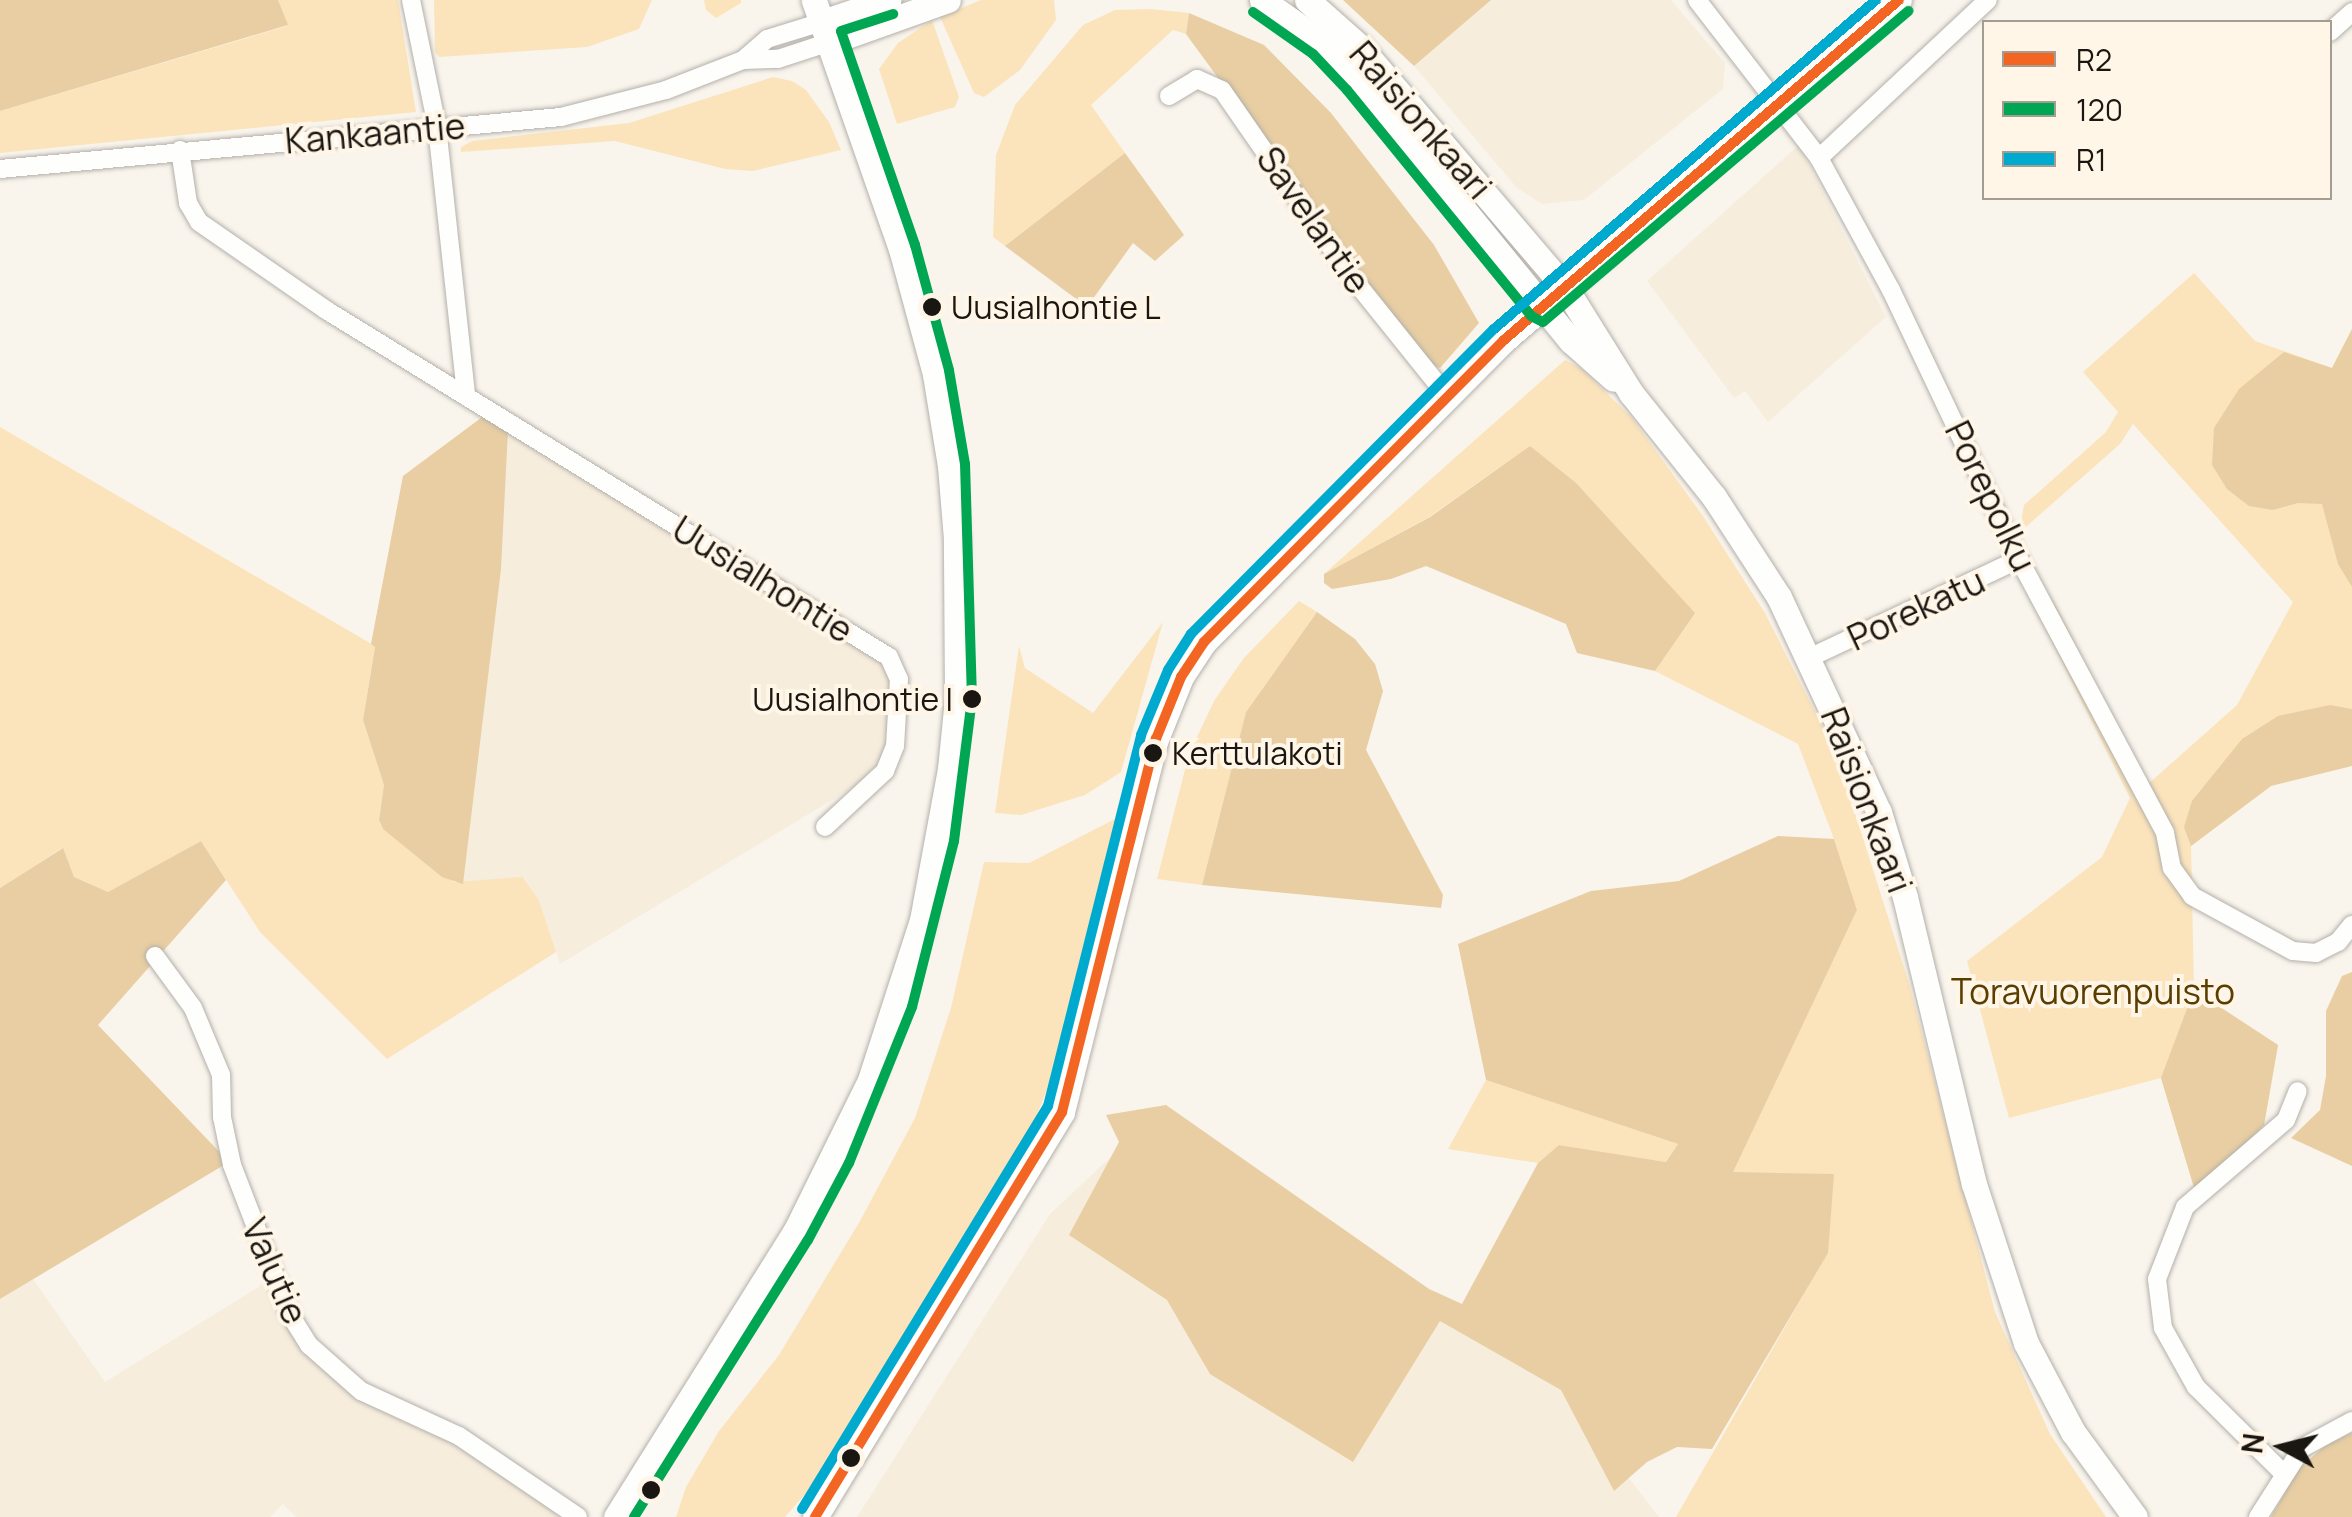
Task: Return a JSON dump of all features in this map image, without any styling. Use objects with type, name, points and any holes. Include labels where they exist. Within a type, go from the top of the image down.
[{"type":"main road","points":[[822,21],[888,0]]},
{"type":"main road","points":[[822,21],[948,0]]},
{"type":"main road","name":"Raisionkaari","points":[[1262,0],[1322,43],[1358,80],[1571,341],[1631,393]]},
{"type":"main road","name":"Raisionkaari","points":[[1308,0],[1360,48],[1566,288],[1631,393],[1751,550],[1811,657],[1884,829],[1906,897],[1974,1184],[2026,1343],[2072,1432],[2135,1517]]},
{"type":"main road","points":[[815,1517],[1062,1112],[1140,795],[1181,677],[1231,610],[1447,396],[1899,0]]},
{"type":"main road","points":[[616,1517],[794,1232],[870,1080],[922,920],[950,769],[958,619],[950,466],[934,374],[912,286],[822,21]]},
{"type":"street","points":[[411,0],[437,127],[466,396]]},
{"type":"street","name":"Porepolku","points":[[1697,0],[1818,158],[1891,290],[2019,559],[2165,833],[2172,868],[2192,896],[2293,951],[2316,953],[2338,942],[2352,925]]},
{"type":"street","points":[[1818,158],[1988,0]]},
{"type":"street","points":[[2332,30],[2352,9],[2346,0]]},
{"type":"street","name":"Kankaantie","points":[[0,169],[560,117],[616,106],[743,60],[778,60],[822,21]]},
{"type":"street","name":"Savelantie","points":[[1169,96],[1198,79],[1222,90],[1350,275],[1447,396]]},
{"type":"street","name":"Uusialhontie","points":[[180,150],[188,202],[199,222],[326,310],[889,657],[900,679],[896,746],[885,771],[825,827]]},
{"type":"street","name":"Porekatu","points":[[1811,657],[2019,559]]},
{"type":"street","name":"Valutie","points":[[155,956],[193,1008],[221,1074],[222,1118],[232,1164],[288,1313],[309,1345],[361,1392],[458,1436],[568,1514]]},
{"type":"street","points":[[2283,1473],[2196,1387],[2163,1328],[2157,1279],[2185,1207],[2286,1120],[2298,1090]]},
{"type":"street","points":[[2258,1517],[2283,1473],[2319,1435],[2352,1421]]},
{"type":"shaded area","points":[[0,0],[278,0],[288,25],[0,111]]},
{"type":"shaded area","points":[[1343,0],[1491,0],[1414,66]]},
{"type":"shaded area","points":[[1491,0],[1671,0],[1725,63],[1723,89],[1584,200],[1542,204],[1516,187],[1414,66]]},
{"type":"shaded area","points":[[1189,13],[1264,45],[1331,113],[1434,245],[1479,323],[1440,368],[1427,364],[1186,34]]},
{"type":"shaded area","points":[[1799,145],[1886,317],[1768,422],[1745,391],[1734,398],[1647,281]]},
{"type":"shaded area","points":[[1125,153],[1184,235],[1155,261],[1133,243],[1087,307],[1005,246]]},
{"type":"shaded area","points":[[2352,329],[2352,587],[2338,564],[2322,504],[2298,503],[2273,510],[2249,506],[2227,489],[2212,465],[2214,428],[2239,389],[2284,352],[2332,368]]},
{"type":"shaded area","points":[[485,415],[912,678],[900,759],[560,964],[539,900],[524,877],[463,884],[383,829],[375,647],[371,644],[403,476]]},
{"type":"shaded area","points":[[485,415],[508,430],[501,569],[463,884],[442,877],[383,829],[379,820],[384,785],[363,720],[375,647],[371,644],[403,476]]},
{"type":"shaded area","points":[[1530,446],[1576,483],[1695,613],[1655,671],[1577,653],[1566,624],[1426,566],[1391,579],[1332,589],[1324,583],[1324,574],[1430,517]]},
{"type":"shaded area","points":[[1317,612],[1355,639],[1375,664],[1383,691],[1366,750],[1443,895],[1441,908],[1202,885],[1246,712]]},
{"type":"shaded area","points":[[2330,705],[2352,709],[2352,766],[2271,786],[2191,846],[2184,827],[2192,801],[2242,739],[2278,716]]},
{"type":"shaded area","points":[[1778,836],[1834,839],[1857,910],[1733,1172],[1834,1174],[1828,1253],[1712,1449],[1677,1447],[1647,1462],[1614,1491],[1561,1390],[1440,1321],[1353,1462],[1210,1374],[1167,1300],[1069,1235],[1119,1142],[1106,1115],[1166,1105],[1429,1289],[1462,1304],[1538,1163],[1559,1145],[1666,1162],[1678,1144],[1486,1080],[1458,944],[1591,891],[1679,881]]},
{"type":"shaded area","points":[[201,841],[226,880],[98,1025],[229,1162],[0,1299],[0,888],[63,848],[74,877],[108,892]]},
{"type":"shaded area","points":[[2352,972],[2352,1166],[2291,1138],[2320,1110],[2326,1076],[2326,1011],[2342,976]]},
{"type":"shaded area","points":[[2194,990],[2278,1045],[2264,1125],[2196,1194],[2161,1078]]},
{"type":"shaded area","points":[[1166,1105],[1429,1289],[1462,1304],[1561,1390],[1659,1517],[857,1517],[1050,1214]]},
{"type":"shaded area","points":[[33,1279],[105,1382],[268,1281],[271,1300],[306,1354],[399,1404],[563,1517],[296,1517],[283,1504],[270,1517],[0,1517],[0,1299]]},
{"type":"shaded area","points":[[2352,1433],[2352,1517],[2271,1517],[2298,1469],[2327,1444]]},
{"type":"green space","points":[[278,0],[398,0],[416,112],[0,153],[0,111],[287,26]]},
{"type":"green space","points":[[434,0],[652,0],[639,29],[587,47],[439,57],[435,52]]},
{"type":"green space","points":[[704,0],[741,3],[716,18],[706,10]]},
{"type":"green space","points":[[981,0],[1054,0],[1056,20],[1020,70],[984,97],[974,93],[940,17]]},
{"type":"green space","points":[[1115,10],[1189,13],[1186,34],[1173,30],[1091,105],[1125,153],[1005,246],[993,237],[996,155],[1015,105],[1083,25]]},
{"type":"green space","points":[[932,20],[959,97],[955,107],[897,124],[879,69],[898,43]]},
{"type":"green space","points":[[773,77],[792,81],[806,90],[829,122],[841,150],[753,171],[725,169],[615,141],[461,152],[461,147],[472,141],[629,123]]},
{"type":"green space","name":"Toravuorenpuisto","points":[[2194,273],[2255,341],[2332,368],[2352,329],[2352,725],[2191,846],[2194,990],[2278,1045],[2264,1125],[2196,1194],[2161,1078],[2009,1118],[1967,961],[2102,857],[2130,798],[2031,600],[2053,600],[2147,785],[2237,705],[2293,602],[2133,424],[2120,444],[2019,533],[2024,505],[2106,432],[2118,412],[2083,372]]},
{"type":"green space","points":[[1565,360],[1582,369],[1632,418],[1703,516],[1765,613],[1836,753],[1909,983],[1995,1312],[2050,1434],[2106,1517],[1676,1517],[1828,1252],[1732,1172],[1857,910],[1834,839],[1798,744],[1655,671],[1694,613],[1530,446],[1429,517],[1324,574]]},
{"type":"green space","points":[[0,427],[375,646],[363,720],[384,785],[379,820],[383,829],[454,882],[523,877],[539,900],[556,952],[387,1059],[260,932],[201,841],[108,892],[74,877],[62,848],[0,888]]},
{"type":"green space","points":[[1299,601],[1317,612],[1246,712],[1202,885],[1157,879],[1189,754],[1214,701],[1243,659]]},
{"type":"green space","points":[[1163,622],[1121,772],[1085,795],[1021,815],[995,813],[1019,646],[1025,668],[1093,713]]},
{"type":"green space","points":[[1117,818],[1102,897],[1055,1069],[1031,1130],[843,1451],[785,1517],[676,1517],[686,1487],[719,1431],[779,1355],[860,1221],[915,1118],[951,1008],[984,862],[1029,863]]},
{"type":"green space","points":[[1486,1080],[1678,1144],[1666,1162],[1559,1145],[1538,1163],[1448,1149]]},
{"type":"transit line","name":"R1","points":[[802,1509],[1048,1106],[1141,735],[1168,670],[1191,634],[1494,329],[1876,0]]},
{"type":"transit line","name":"R2","points":[[815,1517],[1062,1112],[1156,739],[1181,677],[1204,642],[1504,340],[1899,0]]},
{"type":"transit line","name":"120","points":[[1253,12],[1313,54],[1347,90],[1531,316],[1543,322],[1909,11]]},
{"type":"transit line","name":"120","points":[[634,1517],[808,1240],[849,1163],[912,1007],[954,841],[972,699],[965,464],[949,370],[915,245],[841,31],[893,14]]},
{"type":"place","name":"Uusialhontie L","points":[[932,307]]},
{"type":"place","name":"Uusialhontie I","points":[[972,699]]},
{"type":"place","name":"Kerttulakoti","points":[[1153,753]]}]
